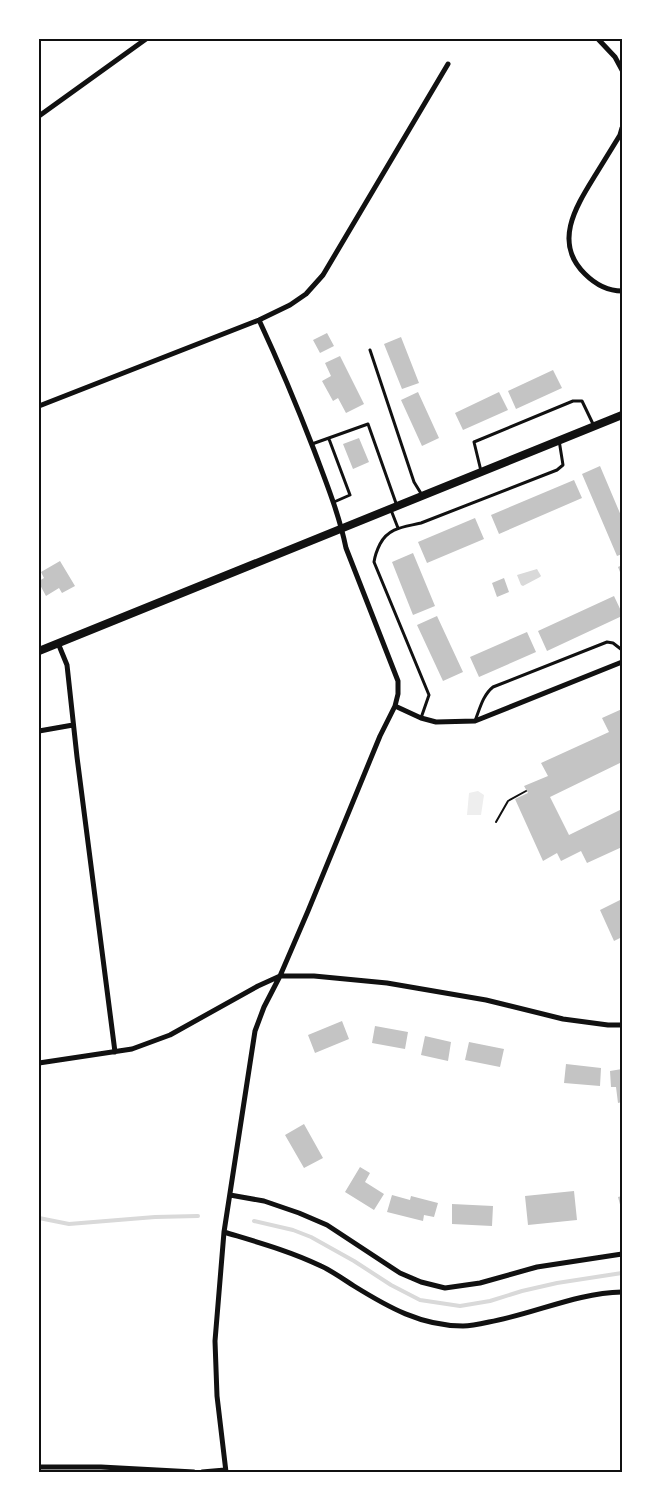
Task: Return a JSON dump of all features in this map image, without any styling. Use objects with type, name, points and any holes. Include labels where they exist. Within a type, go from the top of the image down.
[{"type":"street","points":[[39,116],[146,39]]},
{"type":"street","points":[[598,39],[616,57],[622,70]]},
{"type":"street","points":[[39,406],[259,320],[290,305],[306,294],[323,275],[448,64]]},
{"type":"street","points":[[622,128],[616,142],[577,206],[569,233],[569,247],[581,270],[591,280],[603,287],[622,292]]},
{"type":"street","points":[[202,1472],[225,1471],[217,1396],[215,1341],[224,1232],[255,1031],[308,911],[380,736],[395,706],[398,694],[398,681],[346,548],[334,502],[289,386],[259,320]]},
{"type":"street","points":[[39,651],[622,414]]},
{"type":"street","points":[[58,643],[67,665],[115,1052]]},
{"type":"street","points":[[395,706],[421,718],[436,722],[475,721],[622,662]]},
{"type":"street","points":[[39,731],[73,725]]},
{"type":"street","points":[[39,1063],[132,1049],[170,1035],[258,986],[280,976],[314,976],[388,984],[486,1000],[563,1019],[608,1026],[622,1025]]},
{"type":"street","points":[[230,1195],[264,1201],[327,1225],[400,1273],[421,1282],[445,1288],[480,1283],[566,1261],[622,1254]]},
{"type":"street","points":[[224,1232],[296,1255],[324,1267],[398,1311],[419,1320],[441,1325],[466,1326],[505,1319],[567,1300],[605,1292],[622,1292]]},
{"type":"street","points":[[39,1467],[101,1467],[194,1472]]},
{"type":"lane","points":[[370,350],[414,482],[423,495]]},
{"type":"lane","points":[[481,472],[474,442],[573,401],[582,401],[594,426]]},
{"type":"lane","points":[[312,444],[368,424],[394,507],[398,528]]},
{"type":"lane","points":[[329,439],[350,495],[334,502]]},
{"type":"lane","points":[[421,718],[429,695],[374,562],[375,555],[383,538],[398,528],[421,523],[557,470],[563,465],[559,440]]},
{"type":"lane","points":[[475,721],[484,697],[493,686],[607,642],[619,646],[622,650]]},
{"type":"path","points":[[496,822],[508,801],[526,791]]},
{"type":"shaded area","points":[[537,569],[540,577],[523,586],[521,585],[517,575]]},
{"type":"shaded area","points":[[478,791],[484,795],[481,815],[467,815],[469,793]]},
{"type":"building","points":[[327,333],[334,346],[320,353],[313,340]]},
{"type":"building","points":[[401,337],[419,383],[402,389],[384,344]]},
{"type":"building","points":[[340,356],[364,404],[346,413],[338,398],[333,401],[322,381],[331,376],[325,363]]},
{"type":"building","points":[[553,370],[562,388],[516,409],[508,391]]},
{"type":"building","points":[[418,392],[439,438],[422,446],[401,400]]},
{"type":"building","points":[[499,392],[508,410],[463,430],[455,413]]},
{"type":"building","points":[[359,438],[369,462],[353,469],[343,444]]},
{"type":"building","points":[[600,466],[622,518],[622,554],[617,556],[582,474]]},
{"type":"building","points":[[574,480],[582,498],[499,534],[491,515]]},
{"type":"building","points":[[475,518],[484,539],[427,563],[418,542]]},
{"type":"building","points":[[413,553],[435,606],[413,615],[392,562]]},
{"type":"building","points":[[60,561],[75,586],[62,593],[59,588],[46,596],[39,583],[44,578],[41,572]]},
{"type":"building","points":[[622,565],[622,577],[618,567]]},
{"type":"building","points":[[504,578],[509,592],[497,597],[492,583]]},
{"type":"building","points":[[614,596],[622,616],[547,651],[538,631]]},
{"type":"building","points":[[437,616],[463,672],[443,681],[417,625]]},
{"type":"building","points":[[527,632],[536,652],[479,677],[470,657]]},
{"type":"building","points":[[622,709],[622,762],[550,797],[569,835],[622,809],[622,847],[587,863],[581,851],[561,861],[557,853],[543,861],[515,799],[528,793],[524,786],[548,776],[541,763],[609,732],[602,718]]},
{"type":"building","points":[[622,899],[622,937],[614,941],[600,910]]},
{"type":"building","points":[[342,1021],[349,1039],[315,1053],[308,1035]]},
{"type":"building","points":[[375,1026],[408,1032],[405,1049],[372,1043]]},
{"type":"building","points":[[425,1036],[451,1042],[448,1061],[421,1055]]},
{"type":"building","points":[[469,1042],[504,1049],[500,1067],[465,1060]]},
{"type":"building","points":[[566,1064],[601,1068],[600,1086],[564,1083]]},
{"type":"building","points":[[622,1069],[622,1102],[618,1103],[616,1087],[611,1087],[610,1071]]},
{"type":"building","points":[[304,1124],[323,1158],[304,1168],[285,1135]]},
{"type":"building","points":[[360,1167],[370,1173],[365,1182],[384,1194],[374,1210],[345,1192]]},
{"type":"building","points":[[574,1191],[577,1220],[528,1225],[525,1196]]},
{"type":"building","points":[[392,1195],[410,1200],[411,1196],[438,1203],[434,1217],[424,1215],[423,1221],[387,1212]]},
{"type":"building","points":[[622,1196],[622,1212],[618,1197]]},
{"type":"building","points":[[452,1204],[493,1206],[492,1226],[452,1224]]},
{"type":"waterway","points":[[39,1218],[69,1224],[155,1217],[198,1216]]},
{"type":"waterway","points":[[254,1221],[293,1230],[311,1237],[354,1261],[391,1285],[420,1300],[460,1306],[490,1301],[557,1283],[622,1273]]}]
